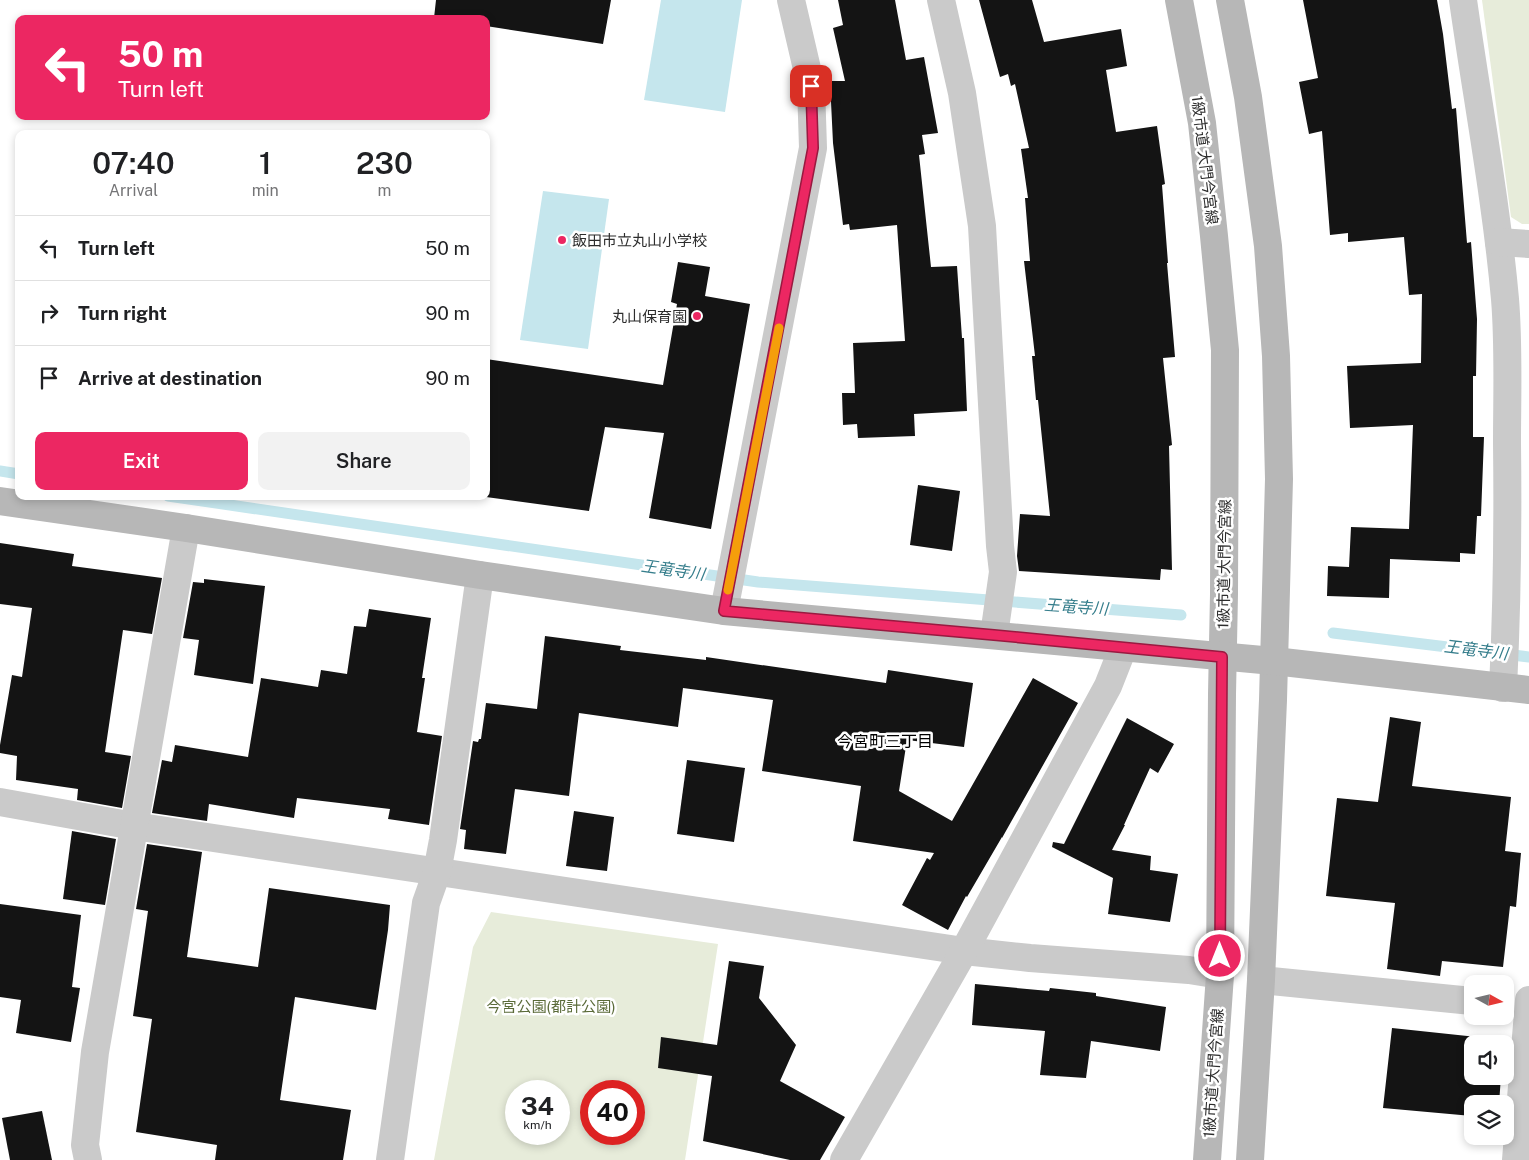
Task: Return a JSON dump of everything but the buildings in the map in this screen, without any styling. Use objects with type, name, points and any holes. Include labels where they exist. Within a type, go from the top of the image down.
[{"type":"street","points":[[726,603],[813,148],[811,86],[791,0]]},
{"type":"street","points":[[940,0],[962,93],[982,226],[1003,572],[995,628]]},
{"type":"street","name":"1級市道 大門今宮線","points":[[1179,0],[1202,123],[1224,350],[1224,594],[1220,975],[1207,1160]]},
{"type":"street","points":[[1230,0],[1248,98],[1270,264],[1276,356],[1279,479],[1274,661],[1261,980],[1250,1160]]},
{"type":"street","points":[[0,501],[186,528],[480,575],[726,603],[995,628],[1123,648],[1512,684],[1506,635],[1518,480],[1499,242],[1463,0]]},
{"type":"street","points":[[1499,242],[1529,244]]},
{"type":"street","points":[[88,1160],[86,1145],[95,1052],[186,528]]},
{"type":"street","points":[[390,1160],[426,903],[437,872],[444,830],[480,575]]},
{"type":"street","points":[[844,1160],[964,951],[1108,686],[1123,648]]},
{"type":"street","points":[[0,802],[134,826],[964,951],[1189,970],[1220,975]]},
{"type":"street","points":[[1261,980],[1464,1000]]},
{"type":"street","points":[[1516,1160],[1529,1000]]},
{"type":"street","points":[[1514,1005],[1529,1006]]},
{"type":"green space","points":[[1482,0],[1529,0],[1529,224],[1522,224],[1511,217]]},
{"type":"green space","name":"今宮公園(都計公園)","points":[[491,912],[718,944],[685,1160],[434,1160],[473,947]]},
{"type":"water","points":[[661,0],[742,0],[725,112],[644,100]]},
{"type":"water","points":[[543,191],[609,199],[588,349],[520,340]]},
{"type":"waterway","name":"王竜寺川","points":[[0,471],[15,473]]},
{"type":"waterway","name":"王竜寺川","points":[[195,500],[758,582],[1181,615]]},
{"type":"waterway","name":"王竜寺川","points":[[1333,633],[1529,657]]},
{"type":"slow traffic","points":[[728,590],[779,328]]},
{"type":"place","name":"飯田市立丸山小学校","points":[[562,240]]},
{"type":"place","name":"丸山保育園","points":[[697,316]]},
{"type":"district","name":"今宮町三丁目","points":[[885,741]]},
{"type":"route","points":[[811,86],[813,148],[724,611],[1222,657],[1220,956]]}]
